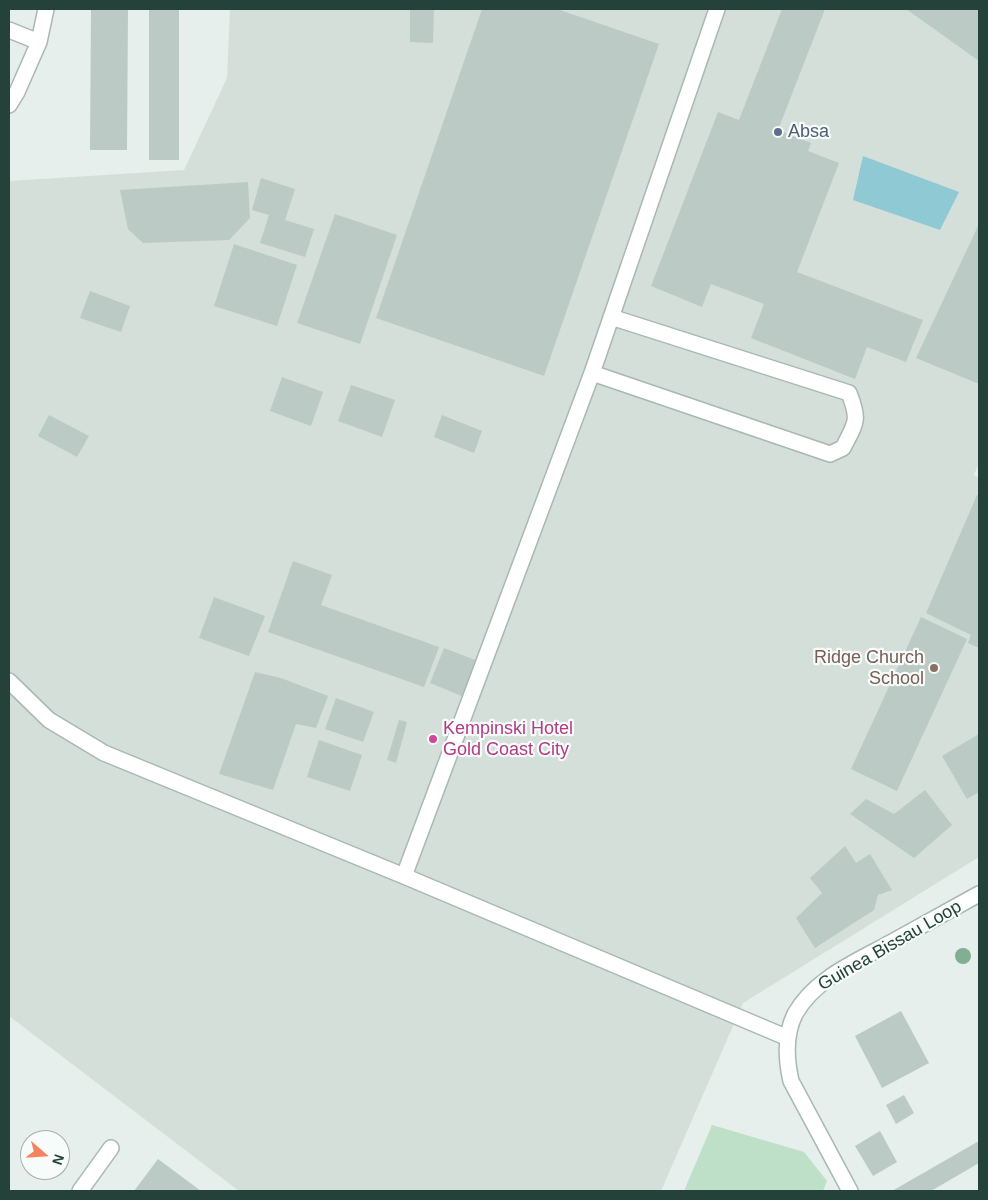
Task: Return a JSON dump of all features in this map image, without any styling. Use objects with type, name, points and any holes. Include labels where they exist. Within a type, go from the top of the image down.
[{"type":"street","points":[[9,105],[17,92],[39,42],[46,9]]},
{"type":"street","points":[[404,876],[592,373],[716,9]]},
{"type":"street","points":[[9,30],[39,42]]},
{"type":"street","points":[[592,373],[830,454],[843,448],[854,426],[856,412],[849,393],[611,317]]},
{"type":"street","points":[[9,681],[49,720],[104,753],[404,876],[788,1038]]},
{"type":"street","name":"Guinea Bissau Loop","points":[[850,1191],[791,1081],[786,1061],[788,1038],[795,1015],[810,993],[836,973],[979,894]]},
{"type":"street","points":[[80,1191],[111,1148]]},
{"type":"shaded area","name":"Kempinski Hotel Gold Coast City","points":[[230,9],[979,9],[979,463],[974,475],[979,478],[979,857],[743,1003],[661,1191],[239,1191],[9,1016],[9,181],[184,170],[227,78]]},
{"type":"green space","points":[[712,1125],[804,1152],[827,1181],[823,1191],[684,1191]]},
{"type":"water","points":[[863,156],[959,192],[940,230],[853,200]]},
{"type":"building","points":[[91,9],[128,9],[127,150],[90,150]]},
{"type":"building","points":[[149,9],[179,9],[179,160],[149,160]]},
{"type":"building","points":[[410,9],[434,9],[433,43],[410,42]]},
{"type":"building","points":[[482,9],[557,9],[659,44],[544,376],[376,318]]},
{"type":"building","points":[[782,9],[825,9],[778,130],[811,143],[808,151],[839,163],[797,272],[923,320],[906,362],[867,347],[855,379],[751,338],[764,304],[711,284],[702,307],[651,286],[718,112],[739,120]]},
{"type":"building","points":[[906,9],[979,9],[979,61],[923,21]]},
{"type":"building","points":[[261,178],[295,189],[285,220],[314,229],[305,257],[260,243],[269,215],[252,210]]},
{"type":"building","points":[[248,182],[250,218],[229,240],[143,243],[128,229],[120,190]]},
{"type":"building","points":[[335,214],[397,235],[360,344],[297,323]]},
{"type":"building","points":[[979,224],[979,384],[916,358]]},
{"type":"building","points":[[234,244],[297,265],[277,326],[214,306]]},
{"type":"building","points":[[90,291],[130,306],[121,332],[80,318]]},
{"type":"building","points":[[282,377],[323,392],[311,426],[270,411]]},
{"type":"building","points":[[351,385],[395,400],[382,437],[338,421]]},
{"type":"building","points":[[49,415],[89,436],[77,457],[38,436]]},
{"type":"building","points":[[442,415],[482,431],[474,453],[434,437]]},
{"type":"building","points":[[977,495],[979,496],[979,648],[968,643],[971,635],[926,613]]},
{"type":"building","points":[[293,561],[332,575],[321,605],[439,647],[424,687],[268,632]]},
{"type":"building","points":[[214,597],[265,616],[249,656],[199,638]]},
{"type":"building","points":[[921,617],[967,639],[897,791],[851,769]]},
{"type":"building","points":[[444,648],[478,661],[464,697],[430,683]]},
{"type":"building","points":[[255,672],[281,678],[328,696],[316,728],[296,724],[273,790],[219,774]]},
{"type":"building","points":[[336,698],[374,712],[363,742],[325,729]]},
{"type":"building","points":[[399,720],[407,722],[396,763],[387,760]]},
{"type":"building","points":[[979,734],[979,792],[967,799],[942,756]]},
{"type":"building","points":[[319,740],[362,755],[350,791],[307,777]]},
{"type":"building","points":[[925,790],[952,825],[914,858],[850,814],[866,799],[894,814]]},
{"type":"building","points":[[845,846],[856,863],[870,854],[892,890],[878,895],[874,910],[815,948],[796,918],[822,893],[810,878]]},
{"type":"building","points":[[901,1011],[929,1063],[882,1088],[855,1036]]},
{"type":"building","points":[[904,1095],[914,1113],[896,1124],[886,1105]]},
{"type":"building","points":[[880,1131],[897,1162],[873,1176],[855,1146]]},
{"type":"building","points":[[979,1141],[979,1163],[931,1191],[892,1191]]},
{"type":"building","points":[[158,1159],[201,1191],[134,1191]]},
{"type":"place","name":"Absa","points":[[778,132]]},
{"type":"place","name":"Ridge Church School","points":[[934,668]]},
{"type":"place","name":"Kempinski Hotel Gold Coast City","points":[[433,739]]}]
